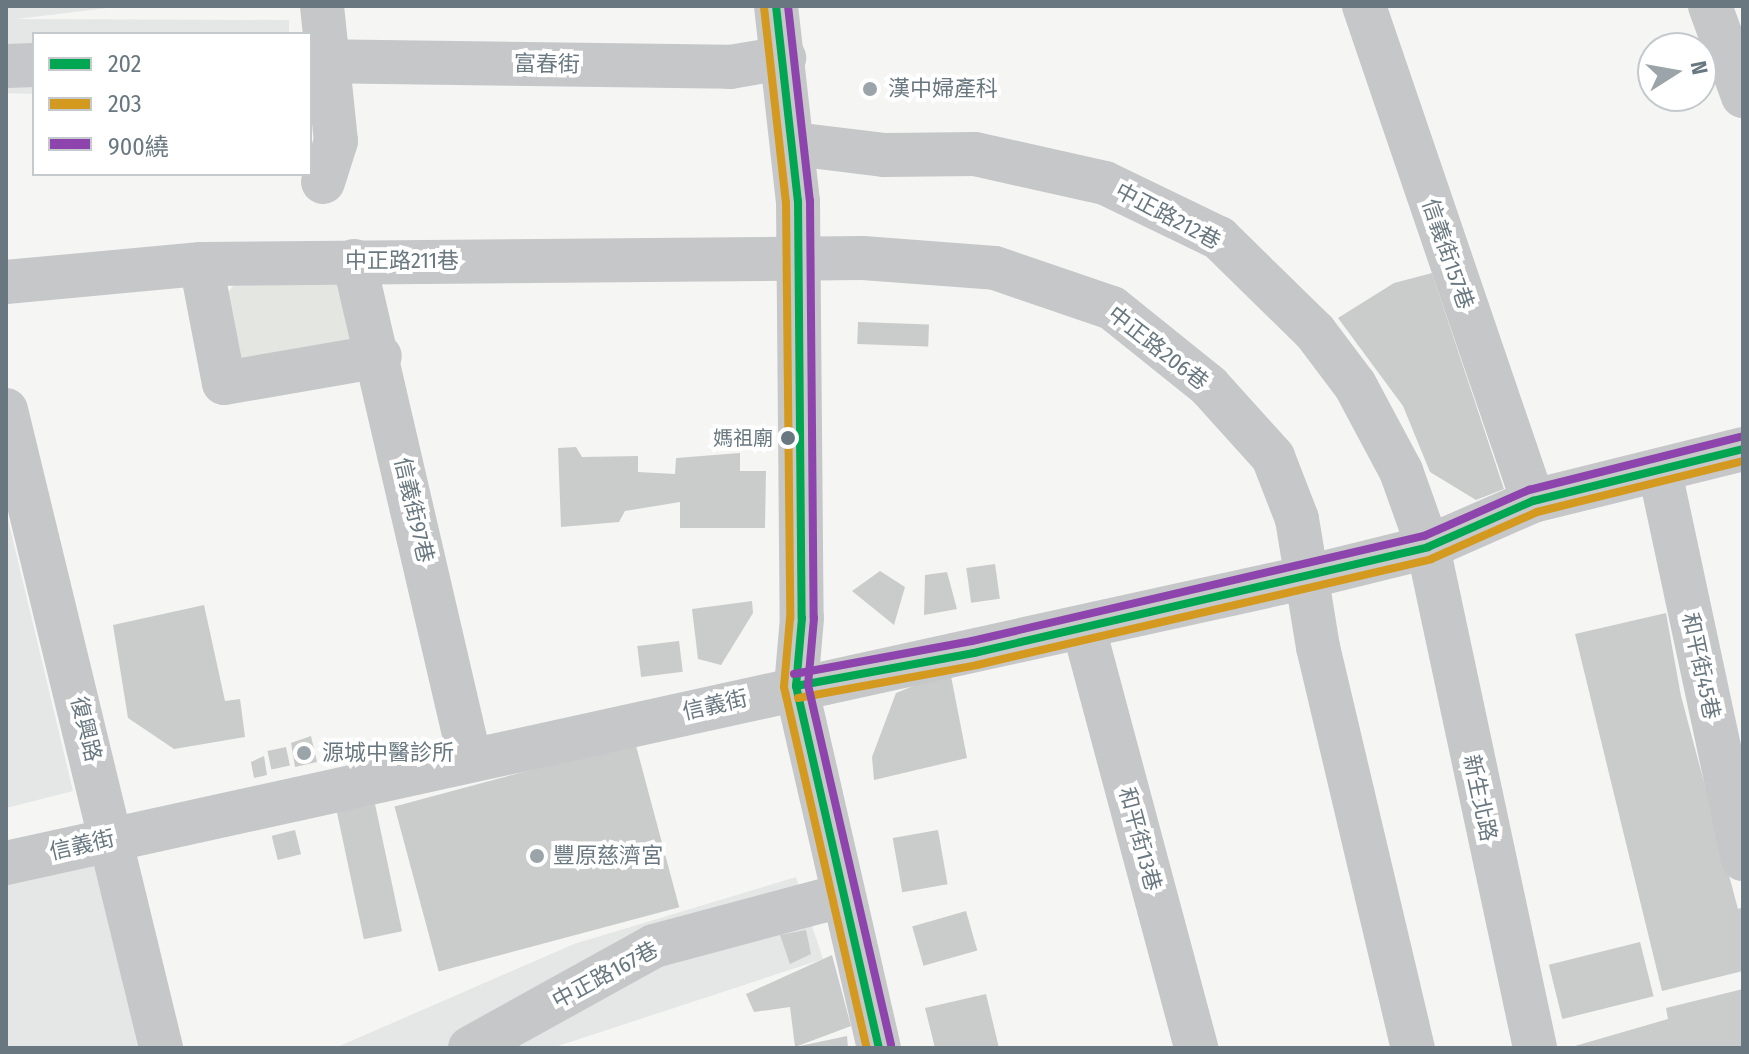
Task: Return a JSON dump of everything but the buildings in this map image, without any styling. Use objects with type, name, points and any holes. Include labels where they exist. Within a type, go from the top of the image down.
[{"type":"street","points":[[322,6],[319,61],[336,141],[323,182]]},
{"type":"street","points":[[776,6],[794,144],[798,260],[802,618],[796,686],[841,896],[879,1048]]},
{"type":"street","name":"信義街157巷","points":[[1364,6],[1533,501]]},
{"type":"street","points":[[1723,13],[1743,96]]},
{"type":"street","name":"富春街","points":[[319,61],[730,67],[784,58]]},
{"type":"street","points":[[6,66],[32,65]]},
{"type":"street","name":"中正路212巷","points":[[794,144],[885,155],[975,154],[1105,183],[1219,238],[1315,332],[1355,385],[1401,471],[1428,547]]},
{"type":"street","name":"中正路211巷","points":[[6,282],[201,264],[798,260]]},
{"type":"street","name":"中正路206巷","points":[[798,260],[995,268],[1112,308],[1209,386],[1273,457],[1297,519],[1303,578]]},
{"type":"street","name":"信義街97巷","points":[[354,261],[380,356],[470,760]]},
{"type":"street","points":[[201,264],[224,383],[380,356]]},
{"type":"street","name":"復興路","points":[[6,410],[113,838],[161,1048]]},
{"type":"street","name":"信義街","points":[[6,863],[796,686],[1084,629],[1303,578],[1428,547],[1533,501],[1743,449]]},
{"type":"street","name":"和平街45巷","points":[[1660,472],[1743,859]]},
{"type":"street","name":"新生北路","points":[[1428,547],[1535,1048]]},
{"type":"street","points":[[1303,578],[1413,1048]]},
{"type":"street","name":"和平街13巷","points":[[1084,629],[1196,1048]]},
{"type":"street","name":"中正路167巷","points":[[470,1048],[654,946],[841,896]]},
{"type":"shaded area","points":[[6,6],[124,6],[16,19],[289,20],[289,32],[32,32],[32,94],[6,93]]},
{"type":"shaded area","points":[[236,281],[351,281],[362,339],[245,362],[235,353],[227,295]]},
{"type":"shaded area","points":[[6,511],[73,791],[6,808]]},
{"type":"shaded area","points":[[92,853],[138,1048],[6,1048],[6,872]]},
{"type":"shaded area","points":[[796,877],[823,959],[552,1048],[335,1048],[574,944]]},
{"type":"transit line","name":"202","points":[[776,6],[798,201],[802,618],[796,686],[879,1048]]},
{"type":"transit line","name":"900繞","points":[[788,6],[810,201],[814,618],[808,685],[891,1045]]},
{"type":"transit line","name":"203","points":[[764,7],[786,202],[790,618],[784,687],[867,1048]]},
{"type":"transit line","name":"900繞","points":[[794,674],[972,641],[1424,536],[1529,490],[1740,437]]},
{"type":"transit line","name":"202","points":[[796,686],[974,653],[1428,547],[1533,501],[1743,449]]},
{"type":"transit line","name":"203","points":[[798,698],[977,665],[1431,559],[1537,512],[1743,461]]},
{"type":"place","name":"漢中婦產科","points":[[870,89]]},
{"type":"place","name":"媽祖廟","points":[[788,438]]},
{"type":"place","name":"源城中醫診所","points":[[304,753]]},
{"type":"place","name":"豐原慈濟宮","points":[[537,856]]}]
